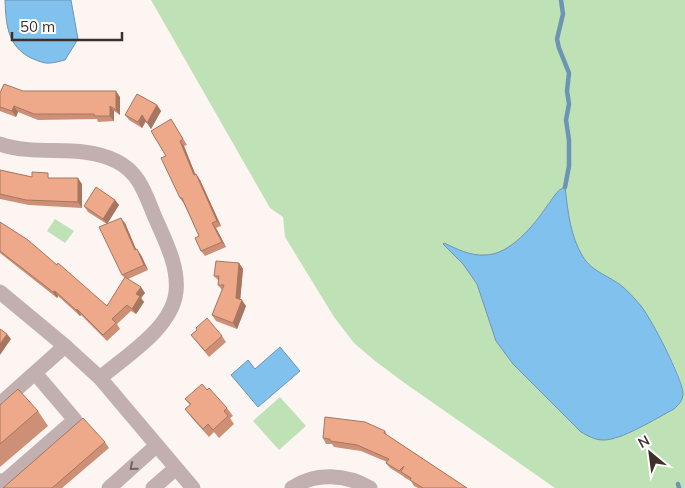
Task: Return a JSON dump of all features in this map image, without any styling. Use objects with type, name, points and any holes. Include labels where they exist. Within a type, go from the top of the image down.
[{"type":"street","points":[[0,144],[26,150],[93,152],[117,161],[134,173],[144,188],[163,234],[174,268],[176,291],[170,312],[156,330],[100,378]]},
{"type":"street","points":[[0,292],[100,378],[193,488]]},
{"type":"street","points":[[0,404],[65,346]]},
{"type":"street","points":[[0,481],[6,480],[75,420],[35,373]]},
{"type":"street","points":[[109,488],[156,446]]},
{"type":"street","points":[[153,488],[176,468]]},
{"type":"street","points":[[292,488],[301,482],[318,476],[359,482],[370,488]]},
{"type":"green space","points":[[151,0],[685,0],[685,488],[555,488],[406,384],[354,343],[334,317],[285,237],[283,217],[270,208]],"holes":[[[565,187],[572,232],[583,257],[596,270],[623,287],[640,307],[668,353],[681,382],[682,398],[674,409],[615,439],[581,432],[513,364],[496,341],[477,284],[463,264],[443,244],[474,254],[495,254],[504,250],[520,238],[535,222],[557,192]]]},
{"type":"green space","points":[[55,219],[74,231],[65,243],[47,231]]},
{"type":"green space","points":[[280,397],[306,426],[279,450],[253,421]]},
{"type":"water","points":[[5,0],[71,0],[78,39],[65,60],[52,63],[43,62],[31,58],[17,47],[9,34]]},
{"type":"water","points":[[565,187],[572,232],[583,257],[596,270],[623,287],[641,306],[666,349],[678,375],[683,393],[679,404],[674,409],[619,437],[610,439],[597,439],[581,432],[513,364],[496,341],[477,284],[463,264],[443,244],[479,255],[494,254],[503,250],[512,245],[528,230],[557,192]]},
{"type":"water","points":[[280,347],[300,371],[258,407],[231,375],[248,360],[255,369]]},
{"type":"building","points":[[4,84],[23,91],[116,91],[116,110],[110,106],[110,116],[94,116],[94,114],[34,114],[14,106],[12,111],[0,107],[0,93]]},
{"type":"building","points":[[137,94],[157,105],[147,123],[142,115],[138,122],[125,115]]},
{"type":"building","points":[[171,119],[183,139],[180,141],[194,175],[196,174],[217,221],[212,223],[222,242],[201,251],[195,238],[199,236],[161,158],[166,156],[151,131]]},
{"type":"building","points":[[0,170],[32,177],[32,172],[48,173],[48,178],[78,178],[78,202],[26,200],[0,194]]},
{"type":"building","points":[[96,187],[115,200],[103,219],[84,206]]},
{"type":"building","points":[[121,218],[144,265],[122,275],[99,227]]},
{"type":"building","points":[[0,222],[28,240],[57,265],[58,263],[107,306],[125,277],[141,287],[136,294],[140,296],[132,309],[127,305],[112,319],[116,323],[103,335],[77,309],[55,291],[53,292],[0,251]]},
{"type":"building","points":[[216,261],[239,263],[236,298],[242,300],[233,323],[212,315],[224,285],[218,285],[219,276],[214,276]]},
{"type":"building","points":[[207,318],[222,336],[205,351],[191,335]]},
{"type":"building","points":[[0,329],[7,334],[0,344]]},
{"type":"building","points":[[202,384],[207,390],[209,388],[227,408],[224,411],[228,416],[213,430],[208,424],[203,429],[185,409],[191,404],[185,399]]},
{"type":"building","points":[[18,389],[38,411],[0,444],[0,405]]},
{"type":"building","points":[[325,417],[365,422],[385,431],[384,433],[467,488],[423,488],[401,472],[404,466],[399,471],[386,463],[389,459],[357,445],[330,441],[330,439],[323,438]]},
{"type":"building","points":[[83,418],[105,442],[52,488],[3,488]]},
{"type":"waterway","points":[[561,0],[563,14],[557,39],[569,73],[567,91],[569,104],[566,120],[569,140],[569,166],[565,187]]},
{"type":"waterway","points":[[678,484],[679,488]]}]
